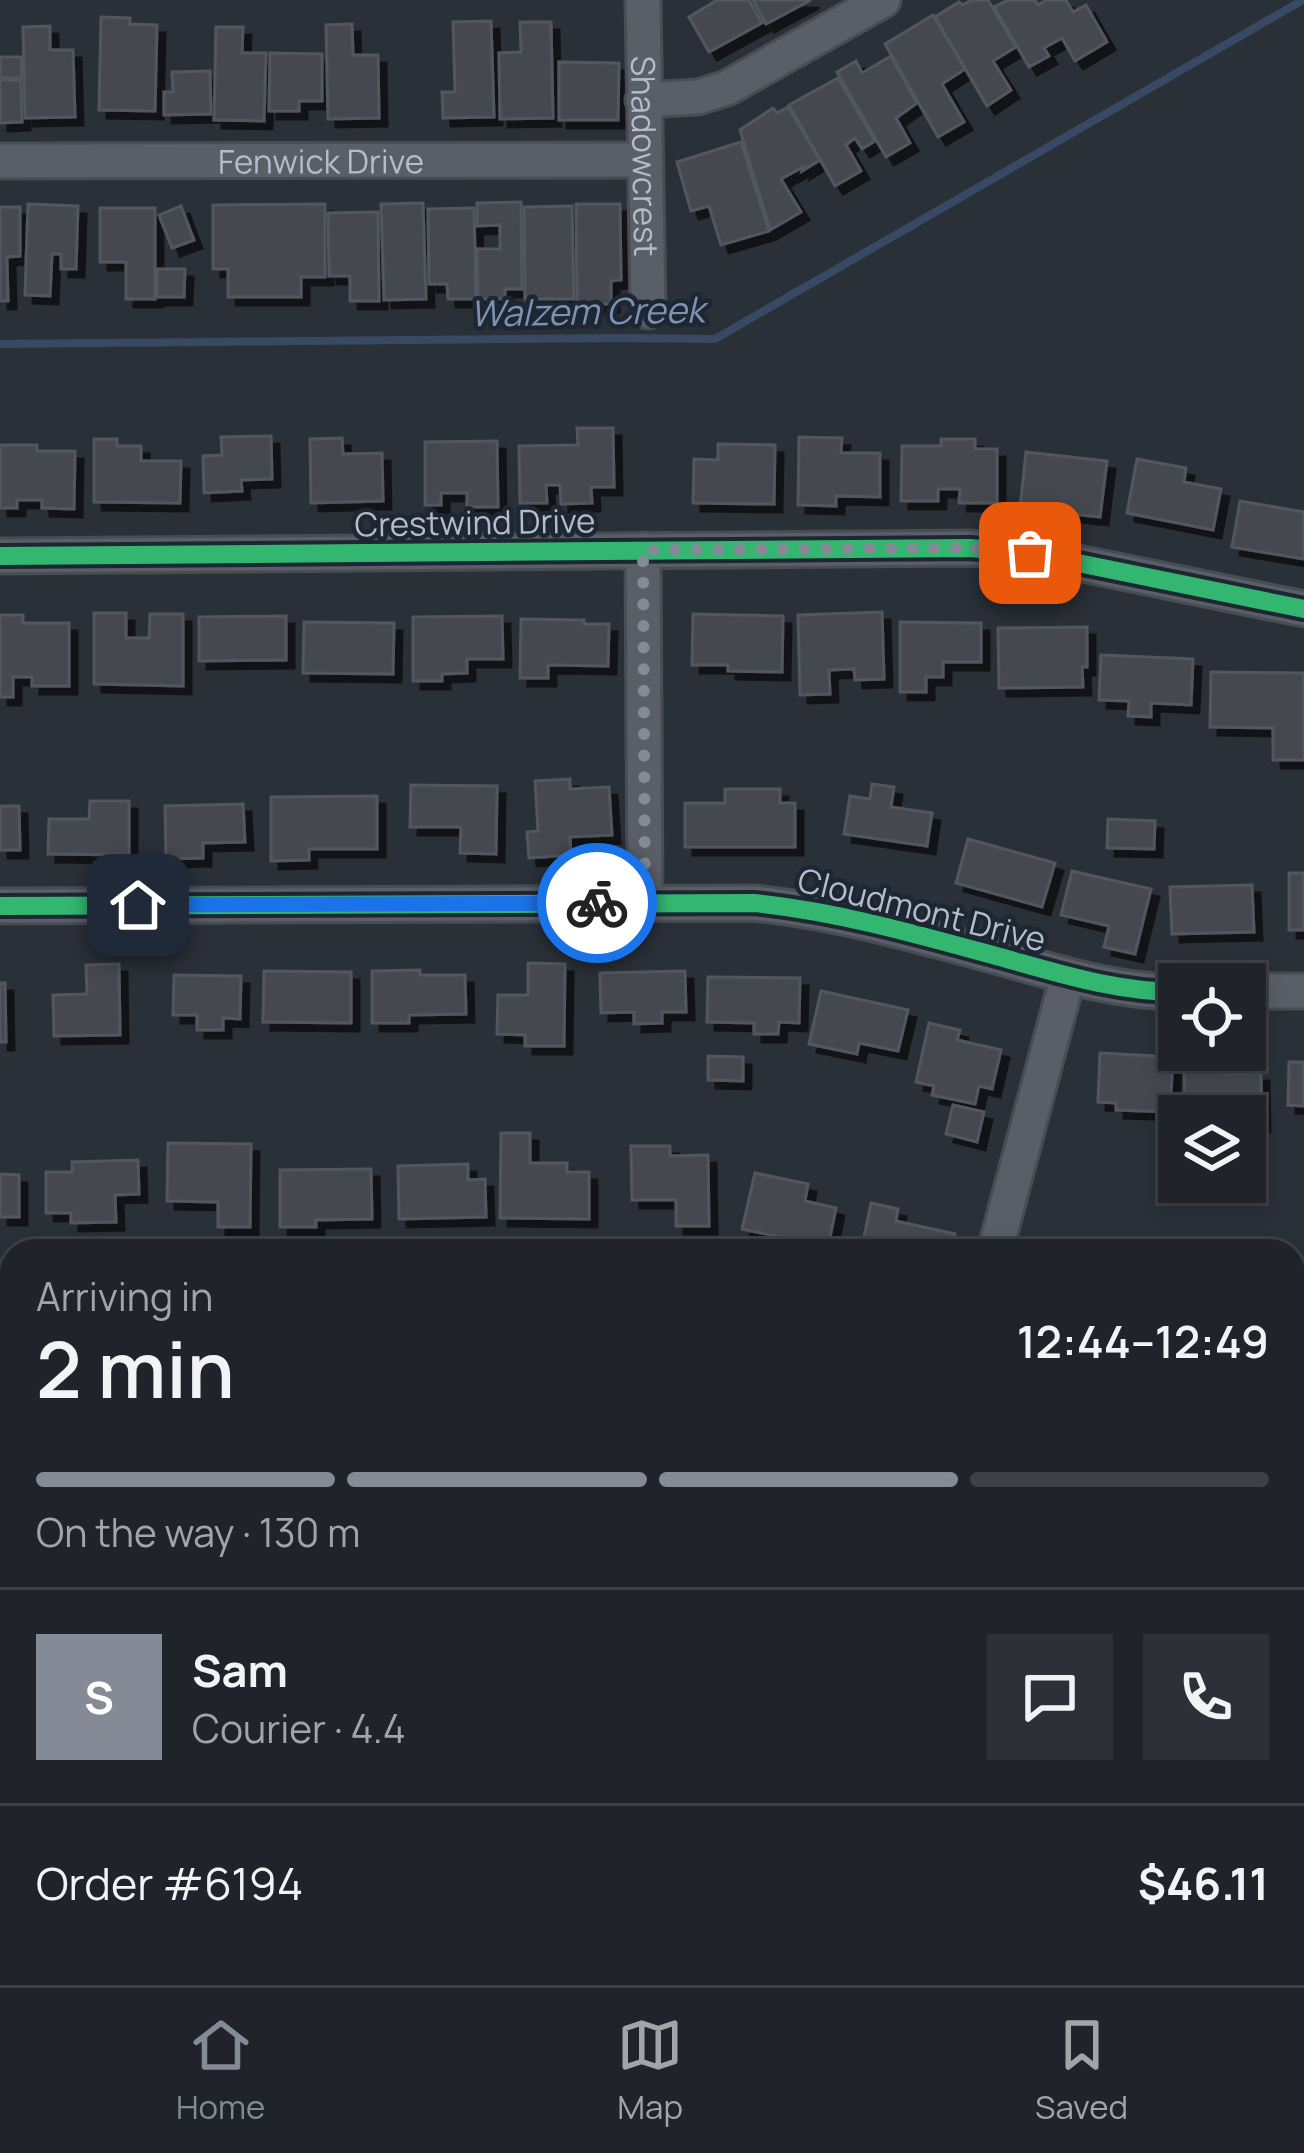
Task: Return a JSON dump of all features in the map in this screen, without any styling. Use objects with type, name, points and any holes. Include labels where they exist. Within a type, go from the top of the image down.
[{"type":"street","name":"Shadowcrest","points":[[643,0],[649,311]]},
{"type":"street","points":[[643,100],[698,97],[727,88],[883,0]]},
{"type":"street","name":"Fenwick Drive","points":[[0,161],[644,160]]},
{"type":"street","name":"Crestwind Drive","points":[[0,556],[970,548],[1030,553],[1304,609]]},
{"type":"street","points":[[643,550],[645,902]]},
{"type":"street","name":"Cloudmont Drive","points":[[0,906],[754,903],[864,920],[1101,985],[1158,990]]},
{"type":"street","points":[[998,1239],[1068,976]]},
{"type":"street","points":[[1266,992],[1304,991]]},
{"type":"building","points":[[717,0],[749,0],[762,23],[709,52],[689,17]]},
{"type":"building","points":[[753,0],[811,0],[766,24]]},
{"type":"building","points":[[988,0],[1016,47],[993,61],[1011,90],[987,106],[935,17],[959,2]]},
{"type":"building","points":[[1008,0],[1035,0],[1038,5],[1066,0],[1073,12],[1086,5],[1107,42],[1075,61],[1062,38],[1044,48],[1049,56],[1029,67],[994,7]]},
{"type":"building","points":[[933,15],[965,69],[942,84],[964,122],[938,137],[885,44]]},
{"type":"building","points":[[101,17],[157,25],[155,111],[99,110]]},
{"type":"building","points":[[491,21],[494,117],[443,118],[442,92],[455,92],[453,22]]},
{"type":"building","points":[[520,22],[551,22],[553,118],[500,119],[499,53],[521,52]]},
{"type":"building","points":[[352,24],[353,55],[378,55],[379,118],[328,119],[326,25]]},
{"type":"building","points":[[50,26],[50,50],[73,50],[75,117],[25,118],[23,27]]},
{"type":"building","points":[[216,27],[243,27],[242,53],[266,53],[264,121],[214,120]]},
{"type":"building","points":[[270,53],[322,54],[322,101],[299,101],[299,111],[269,111]]},
{"type":"building","points":[[891,56],[917,103],[896,118],[910,143],[886,157],[837,72],[856,61],[862,73]]},
{"type":"building","points":[[0,57],[21,57],[22,78],[0,78]]},
{"type":"building","points":[[559,62],[619,63],[618,120],[559,120]]},
{"type":"building","points":[[210,71],[211,114],[164,115],[164,92],[173,92],[172,72]]},
{"type":"building","points":[[838,78],[875,141],[862,149],[855,138],[846,145],[861,171],[835,186],[789,105]]},
{"type":"building","points":[[0,80],[21,80],[22,122],[0,123]]},
{"type":"building","points":[[788,107],[820,160],[781,179],[801,212],[770,230],[740,130],[773,108],[777,113]]},
{"type":"building","points":[[741,142],[769,231],[721,245],[709,206],[691,211],[677,162]]},
{"type":"building","points":[[521,202],[522,289],[505,289],[505,299],[478,299],[477,249],[500,249],[500,225],[477,226],[477,203]]},
{"type":"building","points":[[423,203],[426,299],[384,300],[381,204]]},
{"type":"building","points":[[28,204],[78,206],[76,269],[61,269],[61,254],[52,254],[50,296],[25,295]]},
{"type":"building","points":[[325,204],[325,277],[301,277],[301,297],[228,297],[228,269],[213,269],[213,205]]},
{"type":"building","points":[[576,204],[620,204],[621,280],[611,281],[611,304],[577,305]]},
{"type":"building","points":[[181,206],[194,240],[172,248],[159,215]]},
{"type":"building","points":[[572,206],[574,299],[525,299],[524,207]]},
{"type":"building","points":[[0,207],[20,207],[20,256],[7,257],[8,301],[0,301]]},
{"type":"building","points":[[100,208],[155,208],[155,299],[126,299],[126,262],[100,262]]},
{"type":"building","points":[[474,208],[476,299],[448,299],[447,284],[429,284],[428,209]]},
{"type":"building","points":[[378,212],[379,301],[350,301],[350,276],[329,276],[328,213]]},
{"type":"building","points":[[157,269],[185,269],[184,297],[157,297]]},
{"type":"building","points":[[577,428],[613,428],[614,487],[591,487],[592,503],[561,504],[560,485],[546,485],[547,503],[520,503],[519,446],[578,445]]},
{"type":"building","points":[[271,436],[272,479],[241,480],[242,491],[204,493],[203,456],[222,455],[221,437]]},
{"type":"building","points":[[799,437],[842,438],[841,453],[880,453],[880,497],[836,496],[836,506],[798,505]]},
{"type":"building","points":[[342,438],[343,454],[382,453],[383,501],[311,503],[310,439]]},
{"type":"building","points":[[94,439],[141,446],[141,461],[181,461],[180,503],[94,502]]},
{"type":"building","points":[[941,439],[975,439],[975,449],[997,449],[997,503],[959,503],[960,489],[938,489],[938,501],[901,501],[902,446],[941,446]]},
{"type":"building","points":[[497,441],[498,507],[467,507],[467,493],[441,493],[441,505],[425,505],[425,442]]},
{"type":"building","points":[[718,444],[775,445],[774,504],[693,503],[694,459],[718,460]]},
{"type":"building","points":[[0,445],[75,451],[74,509],[42,508],[42,500],[17,500],[17,508],[0,508]]},
{"type":"building","points":[[1026,452],[1107,461],[1100,517],[1020,508]]},
{"type":"building","points":[[1137,459],[1186,468],[1184,482],[1221,489],[1213,530],[1127,513]]},
{"type":"building","points":[[1240,501],[1304,512],[1304,559],[1232,547]]},
{"type":"building","points":[[882,612],[884,679],[855,680],[854,669],[829,670],[830,694],[800,695],[798,615]]},
{"type":"building","points":[[94,613],[126,613],[126,638],[149,638],[150,614],[183,614],[183,686],[94,684]]},
{"type":"building","points":[[693,614],[783,616],[782,672],[692,665]]},
{"type":"building","points":[[0,615],[23,615],[23,623],[69,623],[69,686],[32,686],[32,677],[13,677],[13,697],[0,697]]},
{"type":"building","points":[[286,616],[286,660],[199,661],[199,617]]},
{"type":"building","points":[[502,616],[503,659],[467,659],[467,673],[442,674],[442,681],[413,681],[413,617]]},
{"type":"building","points":[[521,619],[609,624],[608,666],[548,665],[548,678],[520,678]]},
{"type":"building","points":[[304,622],[394,623],[393,674],[303,673]]},
{"type":"building","points":[[900,622],[981,623],[981,662],[943,662],[943,677],[926,677],[926,692],[900,692]]},
{"type":"building","points":[[1087,627],[1083,687],[999,688],[998,628]]},
{"type":"building","points":[[1101,655],[1193,659],[1191,705],[1151,703],[1151,717],[1128,716],[1129,701],[1099,700]]},
{"type":"building","points":[[1211,672],[1304,673],[1304,760],[1273,760],[1273,728],[1210,727]]},
{"type":"building","points":[[570,779],[570,789],[609,787],[612,835],[570,837],[571,855],[529,858],[527,832],[538,831],[535,781]]},
{"type":"building","points":[[872,784],[894,787],[891,807],[932,813],[927,846],[844,834],[850,796],[870,799]]},
{"type":"building","points":[[411,785],[497,786],[496,854],[460,853],[461,827],[410,827]]},
{"type":"building","points":[[725,789],[780,789],[780,803],[795,803],[795,847],[685,847],[685,803],[725,803]]},
{"type":"building","points":[[377,796],[377,849],[309,849],[309,860],[271,861],[271,797]]},
{"type":"building","points":[[90,801],[129,801],[129,855],[48,854],[49,819],[89,819]]},
{"type":"building","points":[[243,804],[245,842],[203,843],[203,858],[166,859],[165,806]]},
{"type":"building","points":[[0,806],[19,806],[20,850],[0,850]]},
{"type":"building","points":[[1108,819],[1155,821],[1154,849],[1107,848]]},
{"type":"building","points":[[968,839],[1055,863],[1042,907],[956,883]]},
{"type":"building","points":[[1072,871],[1151,889],[1135,954],[1104,947],[1109,926],[1061,915]]},
{"type":"building","points":[[1289,873],[1304,873],[1304,930],[1289,930]]},
{"type":"building","points":[[1252,885],[1254,932],[1172,934],[1170,887]]},
{"type":"building","points":[[528,963],[565,964],[564,1046],[525,1046],[525,1035],[497,1034],[498,995],[528,995]]},
{"type":"building","points":[[119,964],[120,1035],[54,1036],[53,995],[87,994],[86,965]]},
{"type":"building","points":[[420,970],[420,975],[465,975],[466,1014],[409,1015],[409,1023],[372,1023],[372,971]]},
{"type":"building","points":[[264,971],[351,972],[351,1023],[263,1022]]},
{"type":"building","points":[[685,971],[686,1012],[662,1012],[662,1023],[634,1024],[634,1012],[601,1013],[600,973]]},
{"type":"building","points":[[174,975],[241,976],[240,1019],[223,1018],[223,1030],[197,1030],[197,1015],[173,1015]]},
{"type":"building","points":[[708,977],[800,978],[799,1023],[779,1022],[778,1034],[754,1034],[754,1023],[707,1022]]},
{"type":"building","points":[[0,983],[5,983],[6,1042],[0,1042]]},
{"type":"building","points":[[821,991],[908,1010],[898,1051],[859,1043],[857,1054],[809,1044]]},
{"type":"building","points":[[929,1023],[960,1030],[957,1040],[1001,1050],[992,1089],[979,1086],[975,1104],[932,1095],[934,1086],[916,1082]]},
{"type":"building","points":[[1100,1053],[1158,1056],[1158,1071],[1172,1071],[1171,1095],[1158,1095],[1158,1112],[1116,1110],[1116,1103],[1098,1102]]},
{"type":"building","points":[[708,1056],[743,1057],[743,1081],[708,1080]]},
{"type":"building","points":[[1289,1062],[1304,1062],[1304,1106],[1288,1105]]},
{"type":"building","points":[[1184,1071],[1261,1073],[1261,1095],[1185,1095]]},
{"type":"building","points":[[953,1105],[984,1112],[977,1142],[946,1134]]},
{"type":"building","points":[[501,1133],[530,1133],[530,1163],[567,1163],[567,1172],[589,1172],[589,1219],[500,1218]]},
{"type":"building","points":[[168,1143],[251,1144],[250,1227],[218,1227],[218,1202],[167,1201]]},
{"type":"building","points":[[631,1146],[670,1146],[670,1156],[708,1155],[709,1226],[676,1226],[676,1200],[632,1200]]},
{"type":"building","points":[[138,1160],[139,1194],[115,1195],[116,1222],[71,1223],[71,1213],[46,1213],[46,1172],[72,1172],[72,1162]]},
{"type":"building","points":[[468,1164],[468,1180],[485,1179],[486,1217],[399,1219],[398,1166]]},
{"type":"building","points":[[371,1169],[372,1219],[316,1220],[316,1227],[280,1227],[280,1170]]},
{"type":"building","points":[[755,1173],[808,1184],[805,1201],[836,1208],[830,1239],[790,1239],[742,1229]]},
{"type":"building","points":[[0,1174],[19,1175],[19,1217],[0,1217]]},
{"type":"building","points":[[871,1203],[898,1209],[896,1221],[955,1234],[954,1239],[864,1239]]},
{"type":"waterway","name":"Walzem Creek","points":[[0,344],[715,339],[1303,0]]},
{"type":"cycle path","points":[[0,556],[970,548],[1029,553],[1304,609]]},
{"type":"cycle path","points":[[0,906],[754,903],[882,926],[1092,982],[1158,991]]},
{"type":"way so far","points":[[597,903],[645,902],[643,550],[970,548],[1030,553]]},
{"type":"route","points":[[138,905],[597,903]]}]
